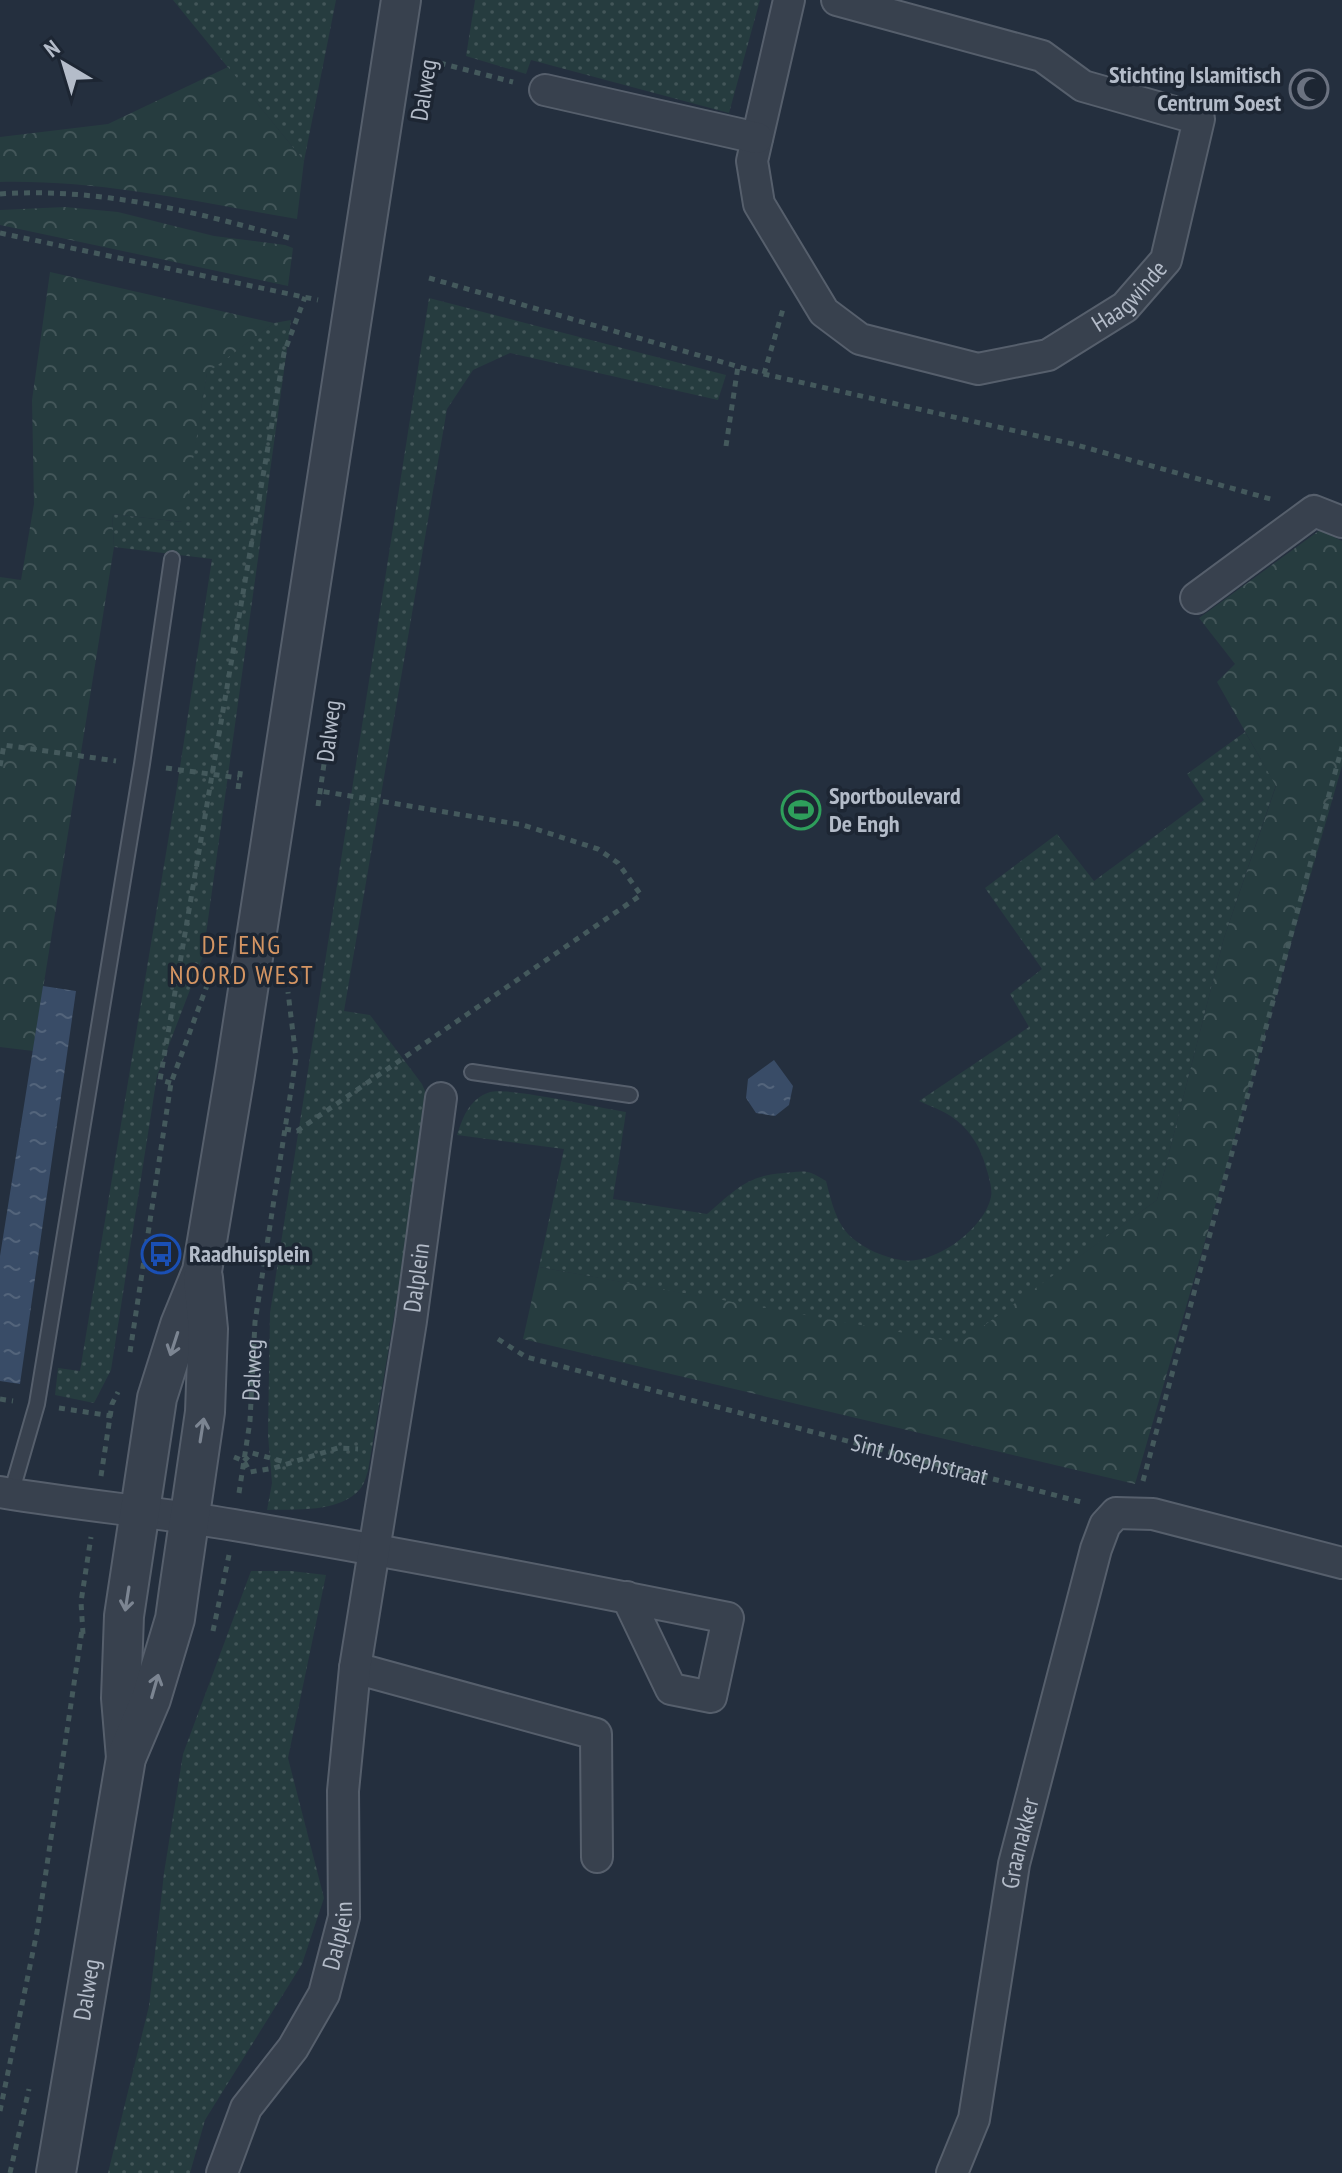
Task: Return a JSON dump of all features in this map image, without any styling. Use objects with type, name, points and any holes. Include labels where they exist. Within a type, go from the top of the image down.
[{"type":"street","name":"Dalweg","points":[[126,1758],[121,1698],[124,1616],[157,1398],[180,1325],[202,1271],[401,0]]},
{"type":"street","name":"Haagwinde","points":[[789,0],[752,161],[759,204],[824,312],[860,339],[978,369],[1048,355],[1125,307],[1166,260],[1199,119],[1083,86],[1042,56],[837,0]]},
{"type":"street","points":[[545,90],[757,138]]},
{"type":"street","points":[[1196,598],[1314,511],[1342,522]]},
{"type":"street","name":"Dalplein","points":[[222,2173],[246,2108],[293,2048],[324,1994],[344,1917],[343,1791],[355,1668],[391,1453],[441,1098]]},
{"type":"street","name":"Dalweg","points":[[56,2173],[126,1758],[151,1699],[175,1619],[205,1412],[208,1329],[202,1271]]},
{"type":"street","points":[[6,1493],[190,1518],[627,1597]]},
{"type":"street","points":[[1122,1515],[1153,1514],[1342,1563]]},
{"type":"street","name":"Graanakker","points":[[952,2173],[974,2119],[1014,1864],[1096,1549],[1122,1515]]},
{"type":"street","points":[[355,1668],[596,1734],[597,1857]]},
{"type":"lane","points":[[6,1493],[37,1404],[142,764],[172,559]]},
{"type":"lane","points":[[472,1072],[630,1095]]},
{"type":"path","name":"Dalweg","points":[[426,76],[431,45]]},
{"type":"path","points":[[428,60],[545,90]]},
{"type":"path","points":[[0,194],[22,192],[108,197],[195,212],[289,238]]},
{"type":"path","points":[[0,233],[318,300]]},
{"type":"path","points":[[429,278],[764,374],[1073,444],[1314,511]]},
{"type":"path","points":[[764,374],[783,308],[795,289],[806,282]]},
{"type":"path","points":[[316,315],[321,284]]},
{"type":"path","points":[[171,1083],[160,1080],[284,353],[305,297]]},
{"type":"path","points":[[726,446],[738,366]]},
{"type":"path","points":[[0,766],[2,745],[142,764]]},
{"type":"path","points":[[1122,1515],[1342,747]]},
{"type":"path","name":"Dalweg","points":[[315,820],[325,759]]},
{"type":"path","points":[[237,793],[242,763]]},
{"type":"path","points":[[188,771],[209,774]]},
{"type":"path","points":[[285,1129],[297,1131],[641,895],[618,863],[598,849],[523,825],[353,797]]},
{"type":"path","points":[[129,1356],[171,1083],[209,978]]},
{"type":"path","name":"Dalweg","points":[[244,1461],[250,1421],[255,1322],[296,1058],[286,981]]},
{"type":"path","name":"Sint Josephstraat","points":[[498,1339],[526,1357],[1122,1515]]},
{"type":"path","points":[[108,1435],[112,1404],[124,1380]]},
{"type":"path","points":[[285,1463],[252,1453],[244,1461],[250,1472],[274,1468],[338,1448],[391,1453]]},
{"type":"path","points":[[85,1575],[81,1602],[86,1654]]},
{"type":"path","points":[[0,2111],[37,1932],[82,1625]]},
{"type":"path","points":[[10,2173],[30,2084]]},
{"type":"green space","points":[[173,0],[336,0],[304,161]]},
{"type":"green space","points":[[475,0],[760,0],[729,113],[531,60],[526,74],[466,56]]},
{"type":"green space","points":[[228,67],[304,161],[297,219],[112,188],[0,182],[0,137],[108,124]]},
{"type":"green space","points":[[65,207],[118,212],[214,236],[285,245],[293,248],[288,286],[0,225],[0,210]]},
{"type":"green space","points":[[50,272],[274,323],[207,373],[183,522],[112,514],[114,547],[33,1051],[0,1047],[0,577],[21,580],[34,504],[32,400]]},
{"type":"green space","points":[[429,298],[726,375],[718,400],[510,353],[473,370],[447,409],[344,1011],[370,1015],[422,1084],[430,1103],[365,1481],[351,1497],[329,1506],[267,1510],[272,1483],[268,1435],[270,1313]]},
{"type":"green space","points":[[291,320],[203,956],[157,1076],[111,1370],[94,1403],[55,1395],[58,1368],[80,1371],[212,559],[114,547],[112,514],[182,522],[207,372],[274,323]]},
{"type":"green space","points":[[1320,530],[1342,541],[1342,766],[1135,1484],[523,1339],[539,1267],[960,1343],[1157,1200],[1224,938],[1276,786],[1217,682],[1235,664],[1199,618]]},
{"type":"green space","points":[[1245,732],[1276,785],[1224,938],[1157,1200],[960,1344],[539,1267],[564,1149],[457,1135],[472,1104],[490,1092],[535,1095],[626,1112],[613,1199],[707,1214],[733,1191],[750,1181],[771,1174],[806,1172],[826,1181],[841,1225],[851,1237],[874,1252],[894,1259],[914,1260],[928,1257],[955,1243],[968,1233],[986,1209],[991,1197],[989,1179],[979,1148],[968,1131],[958,1121],[919,1101],[1029,1027],[1010,994],[1042,969],[985,888],[1057,834],[1094,881],[1204,800],[1187,774]]},
{"type":"green space","points":[[251,1571],[326,1575],[288,1758],[324,1898],[302,1964],[205,2120],[190,2173],[108,2173],[149,2006],[164,1873],[183,1754]]},
{"type":"water","points":[[43,986],[76,991],[20,1384],[0,1381],[0,1256]]},
{"type":"water","points":[[774,1060],[793,1086],[789,1105],[775,1116],[756,1113],[746,1098],[748,1079]]},
{"type":"place","name":"Stichting Islamitisch Centrum Soest","points":[[1309,89]]},
{"type":"place","name":"Sportboulevard De Engh","points":[[801,810]]},
{"type":"place","name":"Raadhuisplein","points":[[161,1254]]},
{"type":"district","name":"DE ENG NOORD WEST","points":[[242,960]]}]
